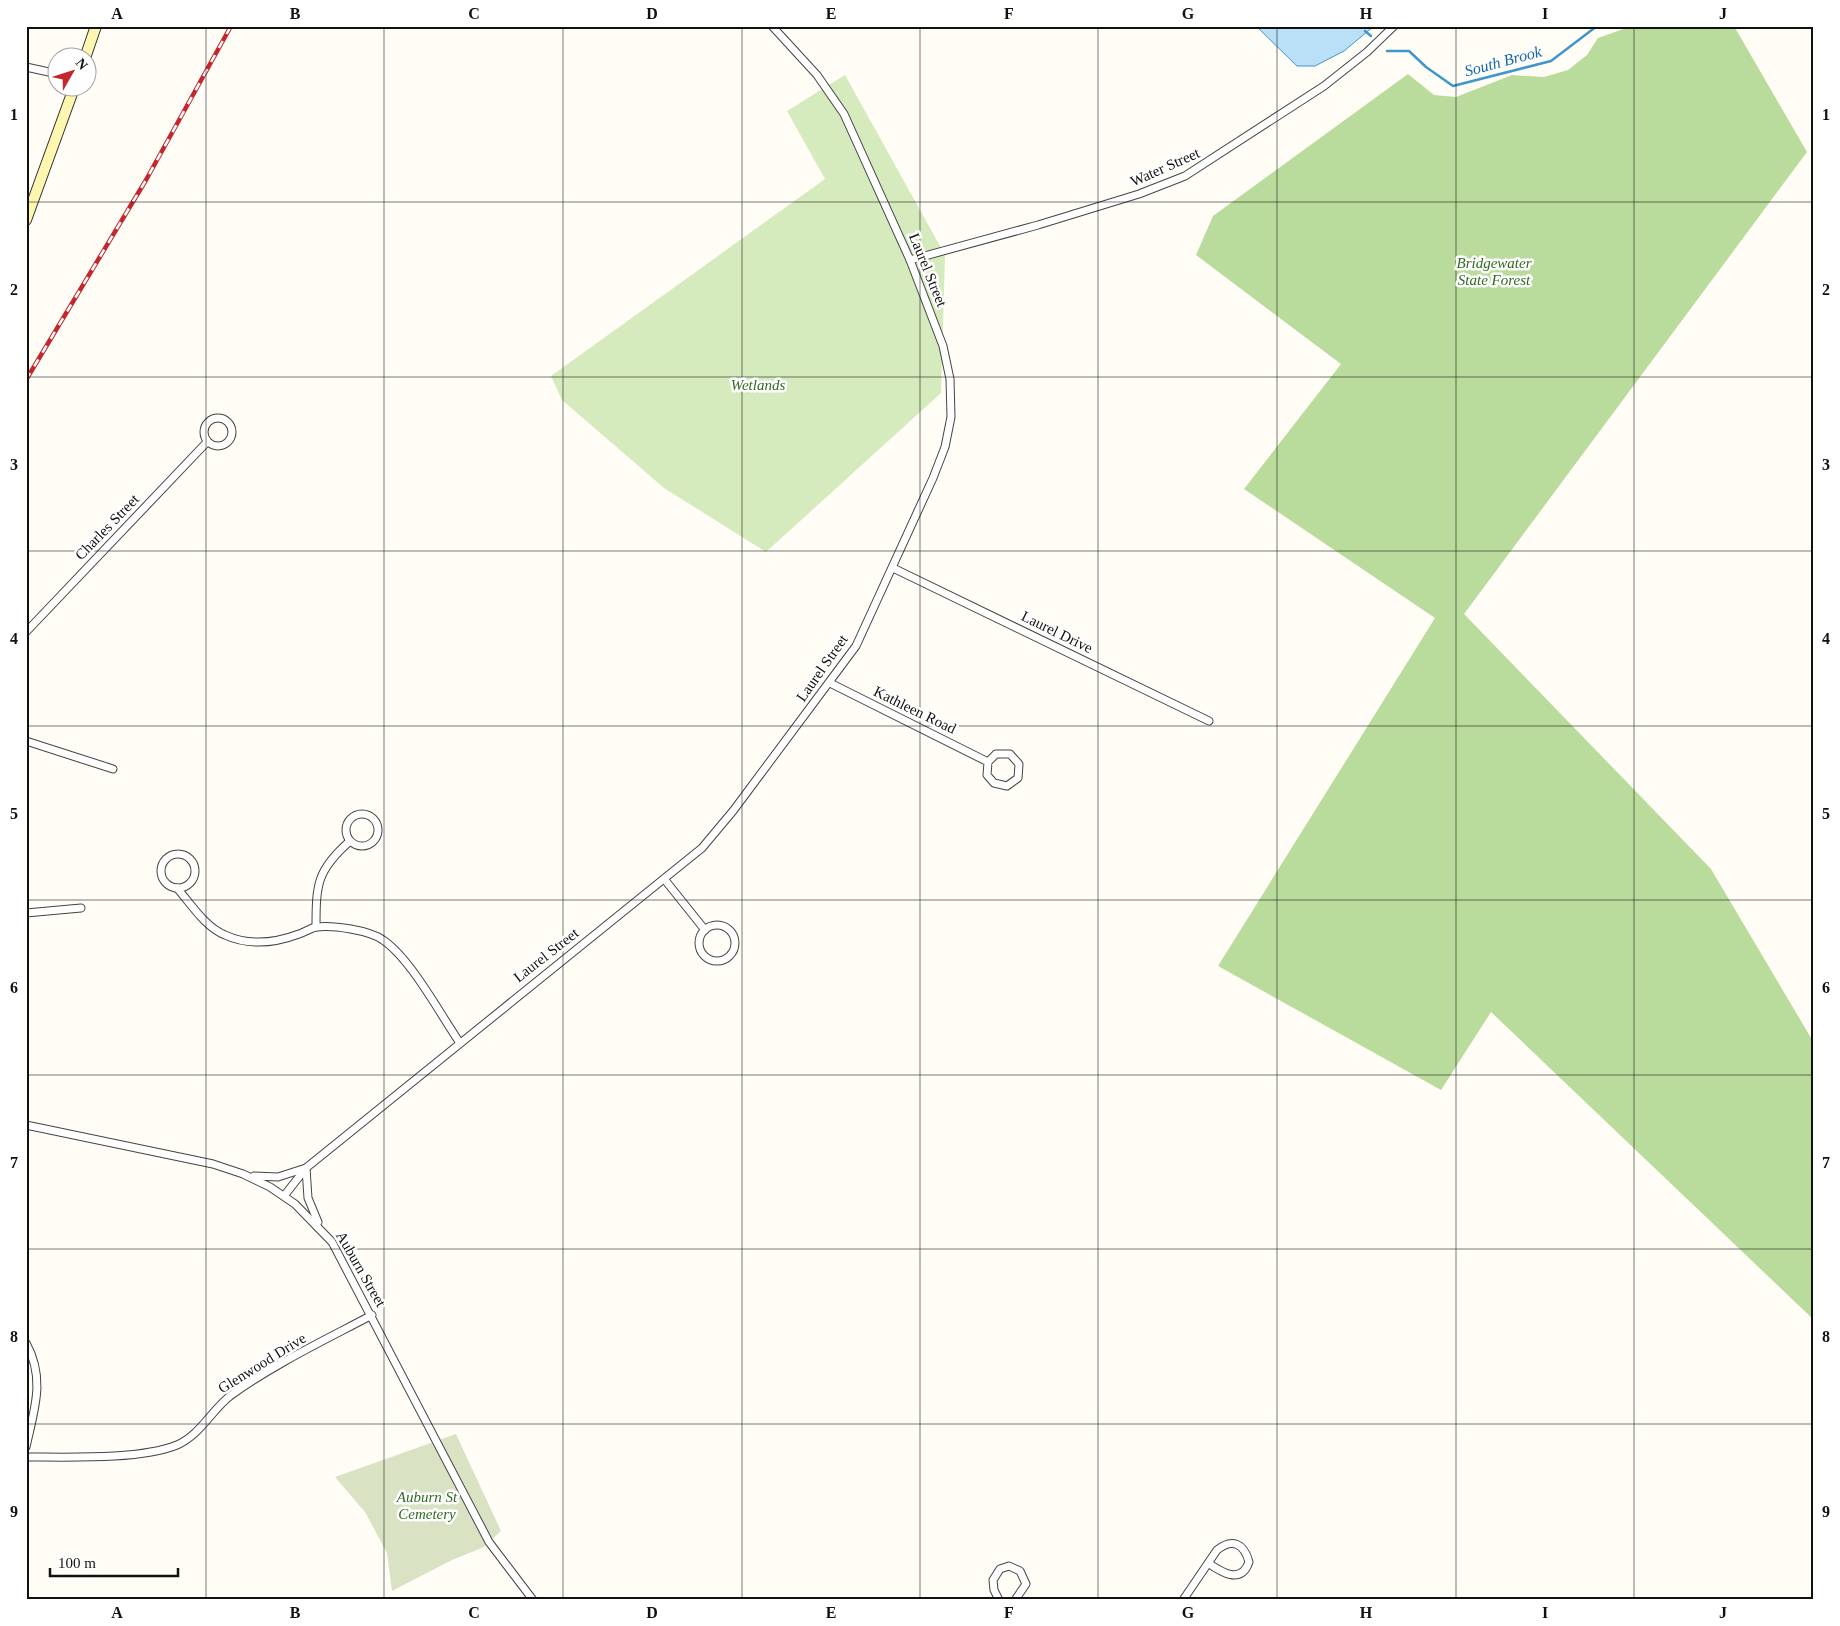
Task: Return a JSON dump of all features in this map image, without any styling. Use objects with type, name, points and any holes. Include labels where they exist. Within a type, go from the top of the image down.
[{"type":"main road","points":[[88,48],[96,26]]},
{"type":"main road","points":[[26,220],[70,98]]},
{"type":"street","name":"Laurel Street","points":[[284,1196],[306,1168],[665,880],[702,848],[830,683],[856,646],[933,478],[945,447],[951,417],[951,390],[946,357],[910,260],[844,114],[813,70],[772,26]]},
{"type":"street","name":"Water Street","points":[[910,260],[1038,225],[1139,194],[1186,176],[1324,86],[1367,52],[1394,26]]},
{"type":"street","points":[[26,67],[48,72]]},
{"type":"street","points":[[217,418],[228,422],[232,433],[229,442],[218,446],[207,442],[204,431],[207,423],[217,418]]},
{"type":"street","name":"Charles Street","points":[[26,632],[207,442]]},
{"type":"street","name":"Laurel Drive","points":[[893,568],[1209,721]]},
{"type":"street","name":"Kathleen Road","points":[[830,683],[988,762]]},
{"type":"street","points":[[26,741],[113,769]]},
{"type":"street","points":[[999,753],[1010,754],[1019,764],[1018,778],[1007,786],[994,783],[987,775],[988,762],[999,753]]},
{"type":"street","points":[[368,815],[376,822],[378,833],[369,845],[359,846],[350,841],[346,825],[353,817],[368,815]]},
{"type":"street","points":[[316,927],[316,898],[322,871],[334,854],[350,841]]},
{"type":"street","points":[[177,888],[191,882],[194,872],[188,858],[178,854],[167,858],[161,868],[166,884],[177,888],[206,922],[224,935],[247,942],[273,942],[316,927],[357,930],[382,940],[402,958],[460,1043]]},
{"type":"street","points":[[665,880],[705,930]]},
{"type":"street","points":[[26,913],[81,908]]},
{"type":"street","points":[[719,925],[730,930],[735,940],[733,952],[724,960],[712,960],[703,953],[700,942],[705,930],[719,925]]},
{"type":"street","name":"Auburn Street","points":[[26,1124],[213,1164],[249,1176],[284,1196],[309,1216],[332,1242],[372,1315],[489,1542],[533,1600]]},
{"type":"street","name":"Laurel Street","points":[[249,1176],[278,1177],[306,1168]]},
{"type":"street","points":[[306,1168],[308,1198],[324,1233]]},
{"type":"street","name":"Glenwood Drive","points":[[26,1457],[84,1457],[144,1452],[180,1444],[196,1432],[225,1401],[245,1386],[372,1315]]},
{"type":"street","points":[[26,1343],[35,1364],[38,1383],[26,1448]]},
{"type":"street","points":[[1183,1600],[1208,1563],[1217,1550],[1224,1544],[1231,1543],[1241,1547],[1248,1562],[1241,1572],[1232,1575],[1225,1574],[1208,1563]]},
{"type":"street","points":[[999,1600],[994,1590],[993,1580],[1000,1569],[1009,1566],[1020,1571],[1026,1584],[1014,1600]]},
{"type":"green space","name":"Bridgewater State Forest","points":[[1632,26],[1734,26],[1807,152],[1464,614],[1711,869],[1814,1043],[1814,1320],[1491,1012],[1441,1090],[1218,966],[1435,618],[1244,489],[1341,364],[1196,255],[1213,216],[1408,74],[1434,95],[1456,97],[1512,75],[1544,77],[1568,70],[1587,55],[1598,38]]},
{"type":"green space","name":"Wetlands","points":[[845,75],[945,255],[941,393],[766,552],[664,488],[562,400],[551,376],[825,179],[787,111]]},
{"type":"green space","name":"Auburn St Cemetery","points":[[456,1434],[501,1531],[484,1547],[452,1560],[392,1591],[387,1553],[365,1512],[335,1477]]},
{"type":"water","points":[[1256,26],[1374,26],[1344,51],[1315,66],[1297,66]]},
{"type":"waterway","name":"South Brook","points":[[1387,51],[1409,51],[1426,67],[1453,86],[1551,61],[1597,26]]},
{"type":"waterway","name":"South Brook","points":[[1365,31],[1371,36]]},
{"type":"railway","points":[[26,380],[146,180],[231,26]]}]
